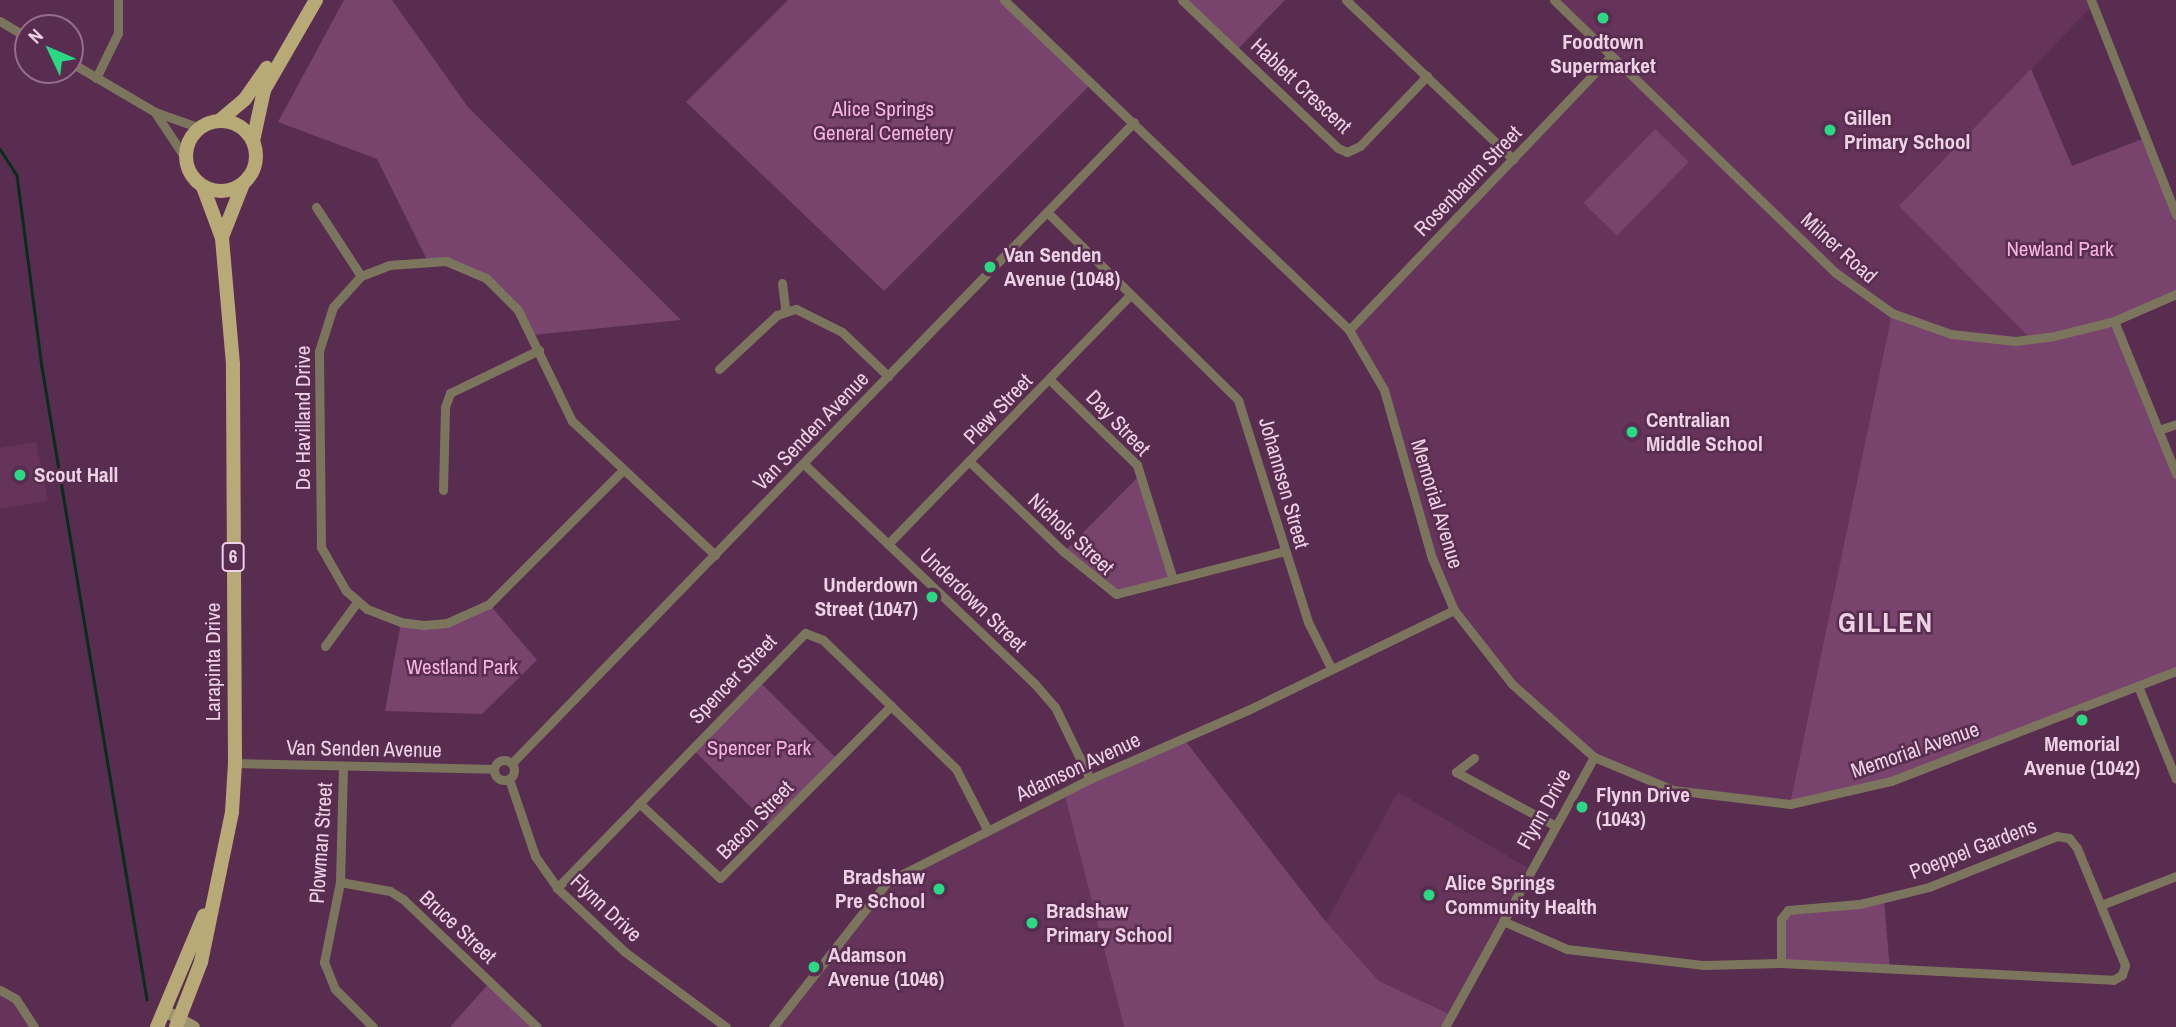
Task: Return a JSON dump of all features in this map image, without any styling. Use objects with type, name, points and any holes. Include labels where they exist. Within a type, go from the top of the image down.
[{"type":"main road","name":"6","points":[[200,128],[219,121],[251,91],[314,0]]},
{"type":"main road","name":"6","points":[[243,184],[255,168],[253,141],[264,90],[314,0]]},
{"type":"main road","points":[[219,121],[239,126],[253,141]]},
{"type":"main road","points":[[186,159],[191,139],[200,128]]},
{"type":"main road","name":"6","points":[[186,159],[190,172],[204,187]]},
{"type":"main road","points":[[204,187],[223,191],[243,184]]},
{"type":"main road","name":"Larapinta Drive","points":[[222,238],[243,184]]},
{"type":"main road","name":"Larapinta Drive","points":[[178,1023],[201,962],[232,812],[235,763],[233,364],[222,238],[204,187]]},
{"type":"main road","name":"Larapinta Drive","points":[[157,1027],[220,875]]},
{"type":"street","points":[[96,78],[118,33],[118,0]]},
{"type":"street","name":"Memorial Avenue","points":[[1004,0],[1349,330],[1384,390],[1432,558],[1454,610],[1512,684],[1594,757],[1673,790],[1790,804],[1891,781],[2176,671]]},
{"type":"street","name":"Hablett Crescent","points":[[1182,0],[1338,148],[1347,152],[1360,146],[1427,76]]},
{"type":"street","points":[[1346,0],[1513,159]]},
{"type":"street","name":"Milner Road","points":[[1554,0],[1836,272],[1892,313],[1951,334],[1987,341],[2050,337],[2114,321],[2176,294]]},
{"type":"street","points":[[2091,0],[2176,215]]},
{"type":"street","name":"Rosenbaum Street","points":[[1349,330],[1611,56]]},
{"type":"street","points":[[84,71],[155,112],[200,128]]},
{"type":"street","points":[[155,112],[186,159]]},
{"type":"street","name":"Van Senden Avenue","points":[[512,763],[805,465],[1134,122]]},
{"type":"street","points":[[316,207],[361,276],[427,260],[467,267],[503,290],[538,350],[572,421],[715,555]]},
{"type":"street","name":"Johannsen Street","points":[[1048,213],[1245,411],[1308,622],[1331,668]]},
{"type":"street","name":"De Havilland Drive","points":[[361,276],[333,307],[319,351],[321,547],[328,565],[357,603],[401,622],[425,625],[461,618],[489,604],[513,583],[623,470]]},
{"type":"street","points":[[782,282],[785,309]]},
{"type":"street","name":"Plew Street","points":[[889,542],[1051,380],[1129,296]]},
{"type":"street","points":[[785,309],[815,315],[842,332],[888,376]]},
{"type":"street","points":[[719,369],[785,309]]},
{"type":"street","points":[[2114,321],[2176,474]]},
{"type":"street","points":[[443,490],[445,407],[450,393],[538,350]]},
{"type":"street","name":"Day Street","points":[[1051,380],[1137,465],[1172,577]]},
{"type":"street","points":[[2159,430],[2176,424]]},
{"type":"street","name":"Nichols Street","points":[[970,462],[1108,592],[1116,594],[1172,577],[1285,551]]},
{"type":"street","name":"Underdown Street","points":[[805,465],[889,542],[1055,707],[1090,779]]},
{"type":"street","points":[[325,646],[357,603]]},
{"type":"street","name":"Adamson Avenue","points":[[773,1027],[887,882],[1090,779],[1454,610]]},
{"type":"street","name":"Spencer Street","points":[[557,888],[805,633],[823,640],[956,769],[987,829]]},
{"type":"street","points":[[2138,686],[2176,779]]},
{"type":"street","name":"Bacon Street","points":[[639,803],[720,878],[891,706]]},
{"type":"street","name":"Flynn Drive","points":[[1447,1026],[1554,825],[1594,757]]},
{"type":"street","points":[[1474,758],[1456,772],[1554,825]]},
{"type":"street","points":[[500,760],[512,763],[514,773],[509,779],[499,779],[494,769],[500,760]]},
{"type":"street","name":"Van Senden Avenue","points":[[235,763],[494,769]]},
{"type":"street","name":"Plowman Street","points":[[343,767],[340,882],[324,962],[326,974],[335,989],[373,1027]]},
{"type":"street","name":"Flynn Drive","points":[[509,779],[535,856],[557,888],[625,951],[726,1027]]},
{"type":"street","name":"Poeppel Gardens","points":[[1503,922],[1567,949],[1623,958],[1704,965],[1781,963],[2113,980],[2122,975],[2125,965],[2073,842],[2057,836],[1929,887],[1859,904],[1788,911],[1780,919],[1781,963]]},
{"type":"street","points":[[2101,905],[2176,876]]},
{"type":"street","name":"Bruce Street","points":[[340,882],[378,888],[403,899],[537,1027]]},
{"type":"street","points":[[0,990],[16,999],[34,1027]]},
{"type":"street","points":[[165,1011],[178,1023],[194,1027]]},
{"type":"shaded area","name":"Centralian Middle School","points":[[1555,0],[2091,0],[2093,5],[1899,206],[2032,339],[1987,341],[1892,313],[1790,804],[1673,790],[1594,757],[1512,684],[1454,610],[1432,558],[1384,390],[1349,330],[1611,56]]},
{"type":"shaded area","points":[[36,442],[48,501],[0,509],[0,448]]},
{"type":"shaded area","name":"Bradshaw Primary School","points":[[1064,792],[1124,1027],[773,1027],[876,892]]},
{"type":"shaded area","name":"Alice Springs Community Health","points":[[1398,792],[1530,869],[1451,1015],[1379,981],[1326,922]]},
{"type":"shaded area","points":[[0,990],[10,992],[34,1027],[0,1027]]},
{"type":"green space","points":[[344,0],[392,0],[468,107],[681,320],[533,335],[518,310],[486,278],[427,260],[377,159],[278,122]]},
{"type":"green space","name":"Alice Springs General Cemetery","points":[[788,0],[1004,0],[1091,84],[884,291],[686,102]]},
{"type":"green space","points":[[1186,0],[1285,0],[1237,50]]},
{"type":"green space","name":"Newland Park","points":[[2031,69],[2072,166],[2145,138],[2176,215],[2176,294],[2114,322],[2176,474],[2176,671],[1891,781],[1790,804],[1892,313],[1951,334],[2031,339],[1899,206]]},
{"type":"green space","points":[[1655,129],[1689,162],[1617,236],[1583,203]]},
{"type":"green space","points":[[1142,473],[1172,577],[1116,594],[1064,552]]},
{"type":"green space","name":"Westland Park","points":[[489,604],[537,660],[482,714],[385,711],[401,622],[447,623]]},
{"type":"green space","name":"Spencer Park","points":[[757,679],[838,760],[771,827],[690,746]]},
{"type":"green space","points":[[1183,738],[1326,922],[1379,981],[1451,1015],[1445,1027],[1124,1027],[1064,792]]},
{"type":"green space","points":[[1884,899],[1890,971],[1781,963],[1779,933],[1788,910]]},
{"type":"green space","points":[[491,981],[537,1027],[450,1027]]},
{"type":"waterway","points":[[0,149],[17,175],[42,367],[147,999]]},
{"type":"place","name":"Foodtown Supermarket","points":[[1603,18]]},
{"type":"place","name":"Gillen Primary School","points":[[1830,130]]},
{"type":"place","name":"Van Senden Avenue (1048)","points":[[990,267]]},
{"type":"place","name":"Centralian Middle School","points":[[1632,432]]},
{"type":"place","name":"Scout Hall","points":[[20,475]]},
{"type":"place","name":"Underdown Street (1047)","points":[[932,597]]},
{"type":"place","name":"Memorial Avenue (1042)","points":[[2082,720]]},
{"type":"place","name":"Flynn Drive (1043)","points":[[1582,807]]},
{"type":"place","name":"Bradshaw Pre School","points":[[939,889]]},
{"type":"place","name":"Alice Springs Community Health","points":[[1429,895]]},
{"type":"place","name":"Bradshaw Primary School","points":[[1032,923]]},
{"type":"place","name":"Adamson Avenue (1046)","points":[[814,967]]},
{"type":"district","name":"GILLEN","points":[[1886,622]]}]
